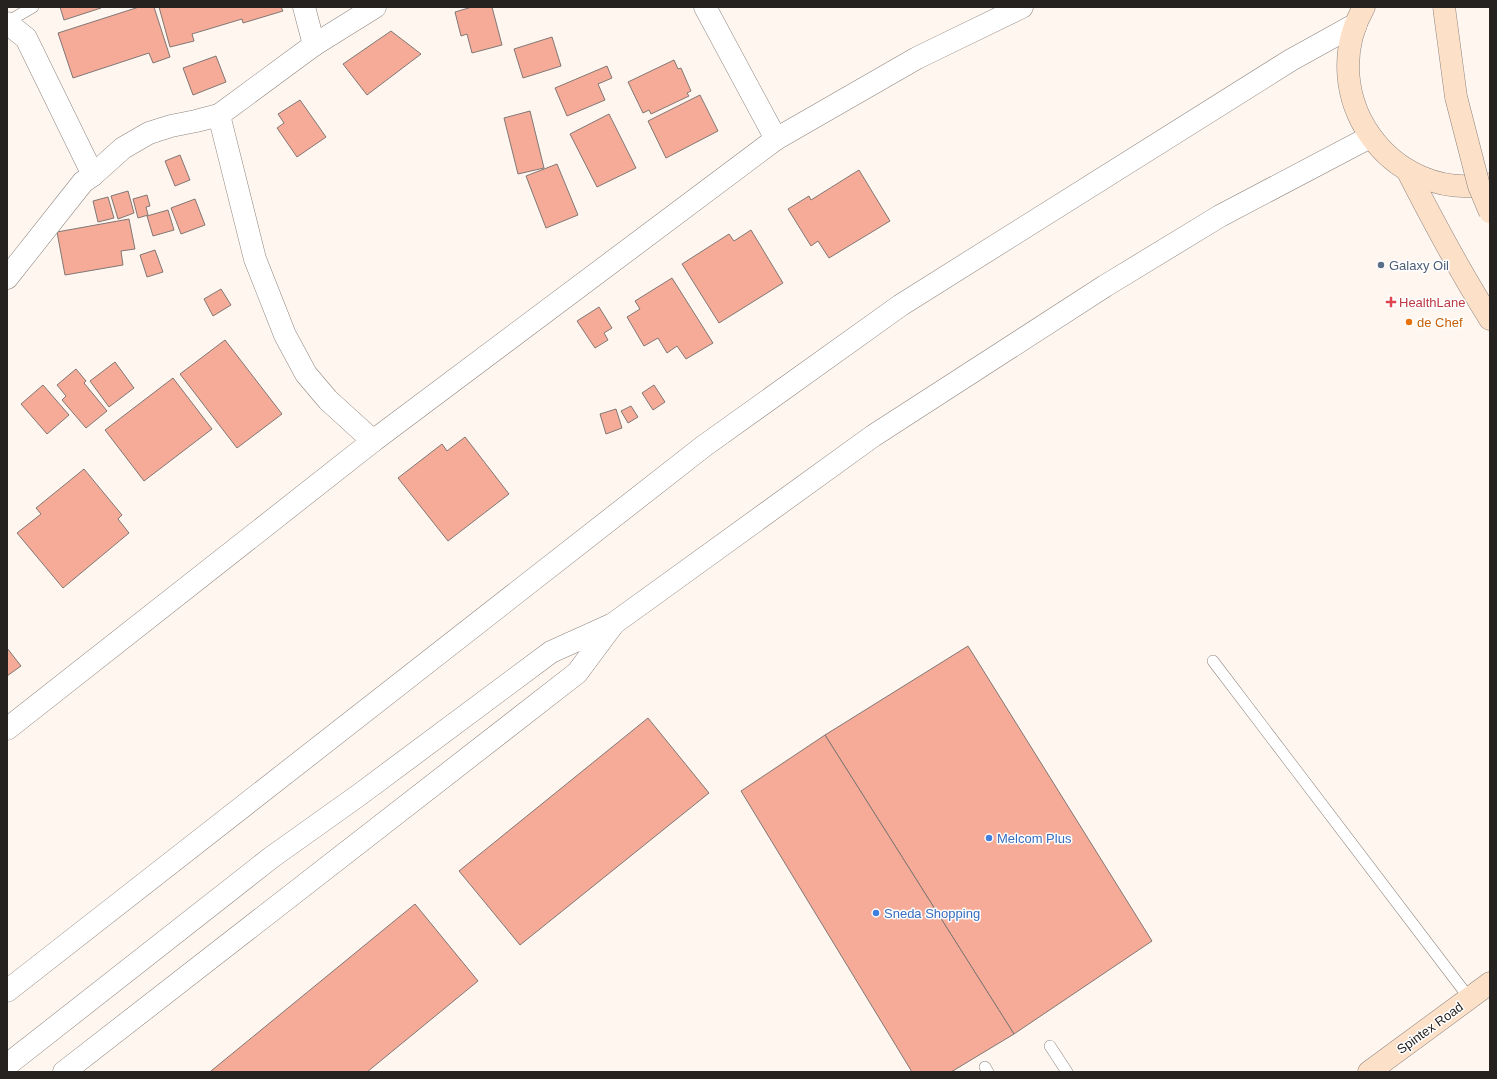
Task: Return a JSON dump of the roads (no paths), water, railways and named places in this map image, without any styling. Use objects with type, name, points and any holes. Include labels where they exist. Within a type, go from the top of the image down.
[{"type":"street","points":[[304,7],[314,45]]},
{"type":"street","points":[[7,278],[83,182],[123,148],[149,133],[171,126],[196,122],[219,115],[314,45],[374,7]]},
{"type":"street","points":[[705,7],[776,139]]},
{"type":"street","points":[[7,729],[373,441],[776,139],[917,58],[1022,7]]},
{"type":"street","points":[[1444,7],[1456,97],[1478,186],[1490,212]]},
{"type":"street","points":[[1360,16],[1349,47],[1348,71],[1351,94],[1358,116],[1370,137],[1381,149],[1407,170],[1433,181],[1460,186],[1490,184]]},
{"type":"street","points":[[7,991],[704,446],[901,305],[1360,16]]},
{"type":"street","points":[[7,22],[26,38],[93,175]]},
{"type":"street","points":[[219,115],[255,259],[285,335],[306,374],[328,400],[373,441]]},
{"type":"street","points":[[7,1065],[272,857],[359,795],[551,652],[613,624],[873,436],[1105,286],[1220,216],[1370,137]]},
{"type":"street","points":[[1407,170],[1456,264],[1490,319]]},
{"type":"street","points":[[64,1072],[577,673],[613,624]]},
{"type":"street","name":"Spintex Road","points":[[1373,1071],[1490,983]]},
{"type":"lane","points":[[7,22],[33,7]]},
{"type":"lane","points":[[1213,661],[1470,999]]},
{"type":"lane","points":[[1050,1046],[1067,1072]]},
{"type":"place","name":"Galaxy Oil","points":[[1381,265]]},
{"type":"place","name":"HealthLane","points":[[1391,302]]},
{"type":"place","name":"de Chef","points":[[1409,322]]},
{"type":"place","name":"Melcom Plus","points":[[989,838]]},
{"type":"place","name":"Sneda Shopping","points":[[876,913]]}]
